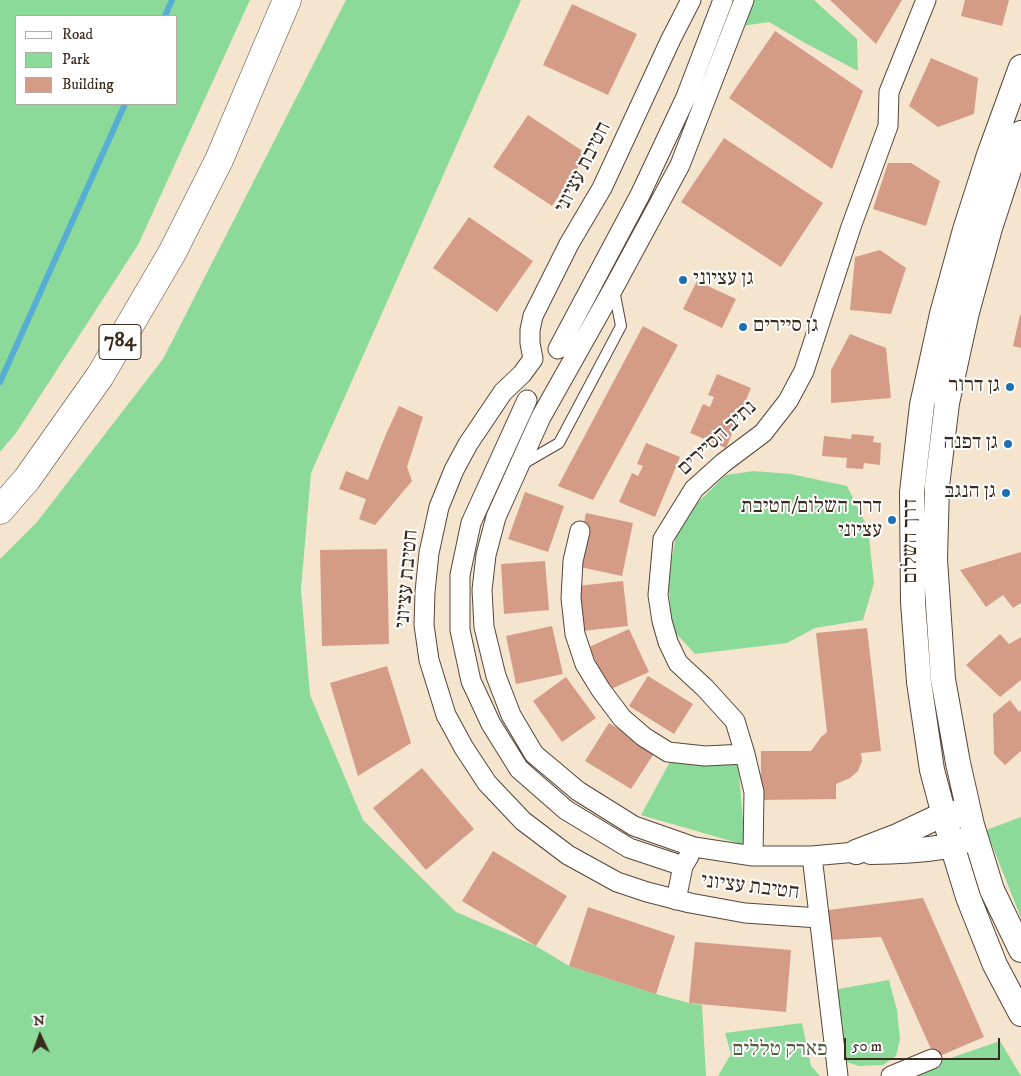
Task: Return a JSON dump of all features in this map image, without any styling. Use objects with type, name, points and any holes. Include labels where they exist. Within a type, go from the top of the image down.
[{"type":"main road","name":"784","points":[[0,510],[27,479],[100,376],[172,253],[219,160],[287,0]]},
{"type":"street","name":"חטיבת עציוני","points":[[541,416],[527,400],[524,392],[533,316],[569,244],[602,188],[670,39],[691,0]]},
{"type":"street","name":"חטיבת עציוני","points":[[723,0],[686,97],[567,351],[541,416],[496,517],[486,555],[482,590],[484,627],[496,676],[511,715],[534,754],[578,791],[634,826],[694,847],[753,856],[812,856],[856,852]]},
{"type":"street","name":"נתיב הסיירים","points":[[753,856],[754,792],[735,721],[678,663],[668,642],[662,621],[658,595],[663,539],[694,489],[723,463],[762,433],[788,402],[804,371],[854,219],[888,126],[889,92],[926,0]]},
{"type":"street","name":"חטיבת עציוני","points":[[567,351],[613,288],[680,165],[741,2]]},
{"type":"street","name":"דרך השלום","points":[[1021,66],[971,211],[942,314],[922,405],[912,488],[913,602],[919,682],[932,770],[968,897],[995,965],[1021,1014]]},
{"type":"street","name":"דרך השלום","points":[[1021,133],[990,228],[967,312],[947,403],[937,486],[935,559],[944,679],[958,763],[972,825],[992,890],[1021,950]]},
{"type":"street","name":"חטיבת עציוני","points":[[567,351],[546,352],[503,392],[468,444],[454,470],[439,507],[429,553],[424,625],[429,660],[446,715],[464,748],[487,783],[523,820],[568,855],[617,882],[676,900],[745,913],[819,918]]},
{"type":"street","name":"חטיבת עציוני","points":[[527,400],[471,523],[460,576],[460,630],[471,681],[491,724],[519,769],[566,810],[629,848],[684,866]]},
{"type":"street","points":[[580,531],[573,561],[571,598],[575,634],[585,664],[611,704],[622,718],[644,737],[668,752],[705,756],[745,754]]},
{"type":"street","points":[[954,813],[972,825],[967,838],[961,843],[906,852],[856,852],[944,814],[954,813]]},
{"type":"street","name":"חטיבת עציוני","points":[[676,900],[684,866],[694,847]]},
{"type":"street","name":"חטיבת עציוני","points":[[812,856],[838,1076]]},
{"type":"street","points":[[891,1076],[932,1059]]},
{"type":"lane","points":[[518,467],[559,443],[621,326],[613,288]]},
{"type":"green space","points":[[0,0],[250,0],[138,245],[16,433],[0,452]]},
{"type":"green space","points":[[346,0],[521,0],[311,473],[301,589],[310,695],[363,820],[456,912],[536,946],[569,966],[656,994],[702,1005],[706,1076],[0,1076],[0,559],[37,522],[163,359]]},
{"type":"green space","points":[[751,0],[814,0],[857,39],[858,71],[769,22],[742,26]]},
{"type":"green space","points":[[754,471],[791,474],[847,486],[868,528],[874,583],[863,620],[815,628],[787,643],[695,654],[672,629],[668,577],[677,531],[696,504],[726,475]]},
{"type":"green space","points":[[671,760],[738,760],[745,845],[641,815]]},
{"type":"green space","points":[[1021,817],[1021,918],[986,830]]},
{"type":"green space","points":[[889,980],[897,1010],[900,1039],[896,1056],[883,1065],[859,1066],[843,1061],[833,990]]},
{"type":"green space","name":"פארק טללים","points":[[802,1023],[811,1066],[820,1076],[718,1076],[731,1054],[725,1033]]},
{"type":"green space","points":[[1000,1041],[1021,1076],[898,1076]]},
{"type":"building","points":[[830,0],[902,0],[876,44]]},
{"type":"building","points":[[965,0],[1009,0],[1002,26],[961,16]]},
{"type":"building","points":[[572,4],[637,34],[608,95],[543,65]]},
{"type":"building","points":[[775,31],[863,91],[832,169],[729,98]]},
{"type":"building","points":[[931,58],[978,78],[974,114],[938,127],[909,106]]},
{"type":"building","points":[[528,115],[587,154],[552,206],[493,167]]},
{"type":"building","points":[[724,138],[823,203],[781,267],[681,202]]},
{"type":"building","points":[[888,163],[911,163],[940,181],[926,226],[873,209]]},
{"type":"building","points":[[469,217],[533,261],[497,312],[433,268]]},
{"type":"building","points":[[880,250],[906,268],[891,314],[850,310],[855,257]]},
{"type":"building","points":[[697,281],[736,299],[722,328],[683,309]]},
{"type":"building","points":[[1021,315],[1021,348],[1013,346]]},
{"type":"building","points":[[643,326],[678,345],[593,500],[558,486]]},
{"type":"building","points":[[850,334],[886,348],[891,398],[831,403],[831,370]]},
{"type":"building","points":[[717,374],[751,388],[726,448],[690,433],[703,404],[710,407],[714,397],[708,395]]},
{"type":"building","points":[[399,406],[423,417],[407,467],[412,481],[375,525],[359,519],[366,499],[339,489],[346,471],[368,480]]},
{"type":"building","points":[[852,434],[874,436],[873,442],[881,443],[880,465],[864,463],[863,469],[846,468],[847,458],[822,456],[824,436],[851,439]]},
{"type":"building","points":[[646,443],[680,457],[655,517],[619,502],[632,473],[638,476],[643,466],[637,464]]},
{"type":"building","points":[[525,492],[564,506],[548,552],[508,539]]},
{"type":"building","points":[[586,513],[633,523],[622,576],[575,566]]},
{"type":"building","points":[[387,549],[389,644],[322,646],[320,550]]},
{"type":"building","points":[[1021,552],[1021,603],[1013,608],[1003,595],[986,607],[960,570]]},
{"type":"building","points":[[545,561],[549,610],[504,614],[501,564]]},
{"type":"building","points":[[623,581],[628,626],[582,631],[577,586]]},
{"type":"building","points":[[552,626],[563,674],[516,684],[506,636]]},
{"type":"building","points":[[867,628],[881,751],[861,753],[862,761],[858,771],[850,778],[836,784],[836,799],[761,800],[761,751],[811,751],[827,732],[816,633]]},
{"type":"building","points":[[629,629],[649,672],[609,690],[589,647]]},
{"type":"building","points":[[1000,634],[1009,644],[1021,637],[1021,680],[1000,697],[966,665]]},
{"type":"building","points":[[387,666],[411,743],[358,776],[330,683]]},
{"type":"building","points":[[648,676],[693,704],[674,734],[629,706]]},
{"type":"building","points":[[566,677],[596,718],[562,742],[533,701]]},
{"type":"building","points":[[1010,700],[1019,712],[1021,710],[1021,751],[1005,765],[994,754],[993,714]]},
{"type":"building","points":[[609,723],[655,752],[631,789],[585,761]]},
{"type":"building","points":[[422,768],[474,829],[426,870],[373,808]]},
{"type":"building","points":[[493,851],[567,896],[536,946],[462,901]]},
{"type":"building","points":[[923,898],[984,1037],[935,1058],[881,937],[830,940],[828,910]]},
{"type":"building","points":[[588,907],[675,936],[656,994],[569,966]]},
{"type":"building","points":[[695,942],[791,950],[786,1012],[689,1003]]},
{"type":"waterway","points":[[165,15],[172,0]]},
{"type":"waterway","points":[[0,382],[125,105]]},
{"type":"place","name":"גן עציוני","points":[[683,280]]},
{"type":"place","name":"גן סיירים","points":[[743,327]]},
{"type":"place","name":"גן דרור","points":[[1010,387]]},
{"type":"place","name":"גן דפנה","points":[[1008,444]]},
{"type":"place","name":"גן הנגב","points":[[1006,493]]},
{"type":"place","name":"דרך השלום/חטיבת עציוני","points":[[892,520]]}]
